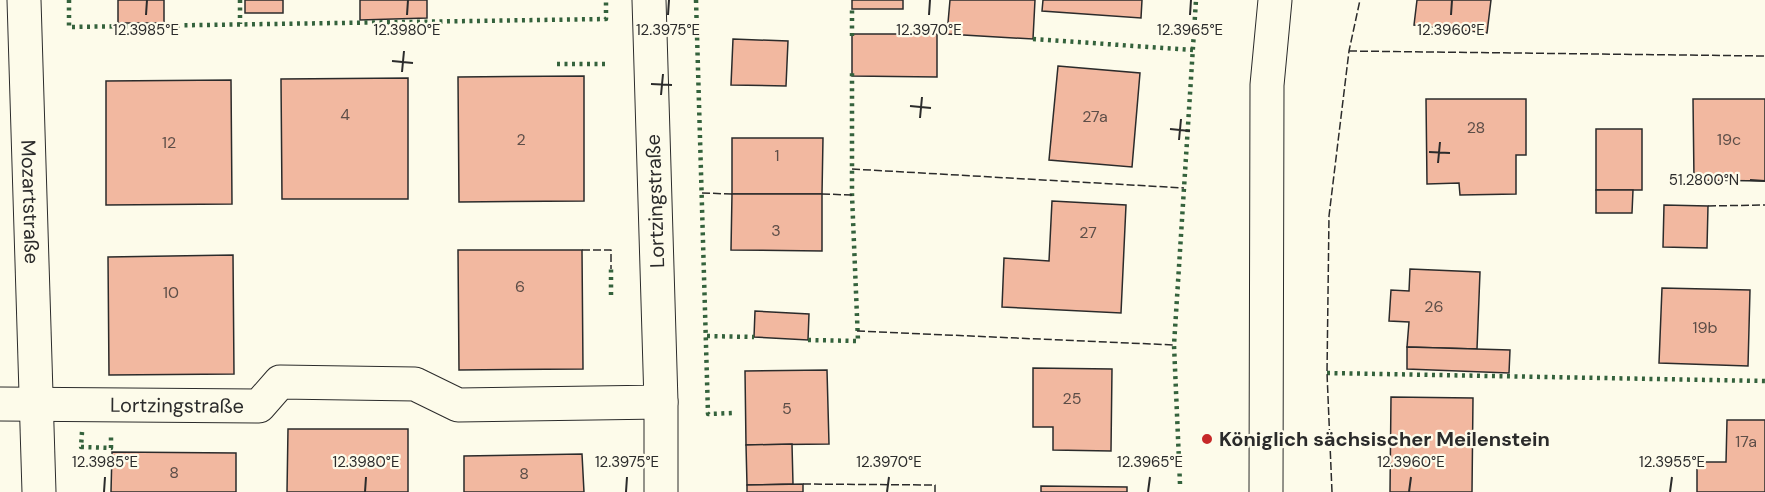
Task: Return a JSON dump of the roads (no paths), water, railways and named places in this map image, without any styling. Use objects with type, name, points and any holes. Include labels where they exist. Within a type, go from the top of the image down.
[{"type":"street","name":"Mozartstraße","points":[[24,0],[39,492]]},
{"type":"street","name":"Lortzingstraße","points":[[650,0],[661,402],[661,492]]},
{"type":"street","points":[[1266,492],[1268,85],[1275,0]]},
{"type":"street","name":"Lortzingstraße","points":[[36,406],[259,406],[280,382],[415,384],[458,405],[661,402]]},
{"type":"street","points":[[0,404],[36,406]]},
{"type":"place","name":"Königlich sächsischer Meilenstein","points":[[1207,439]]}]
